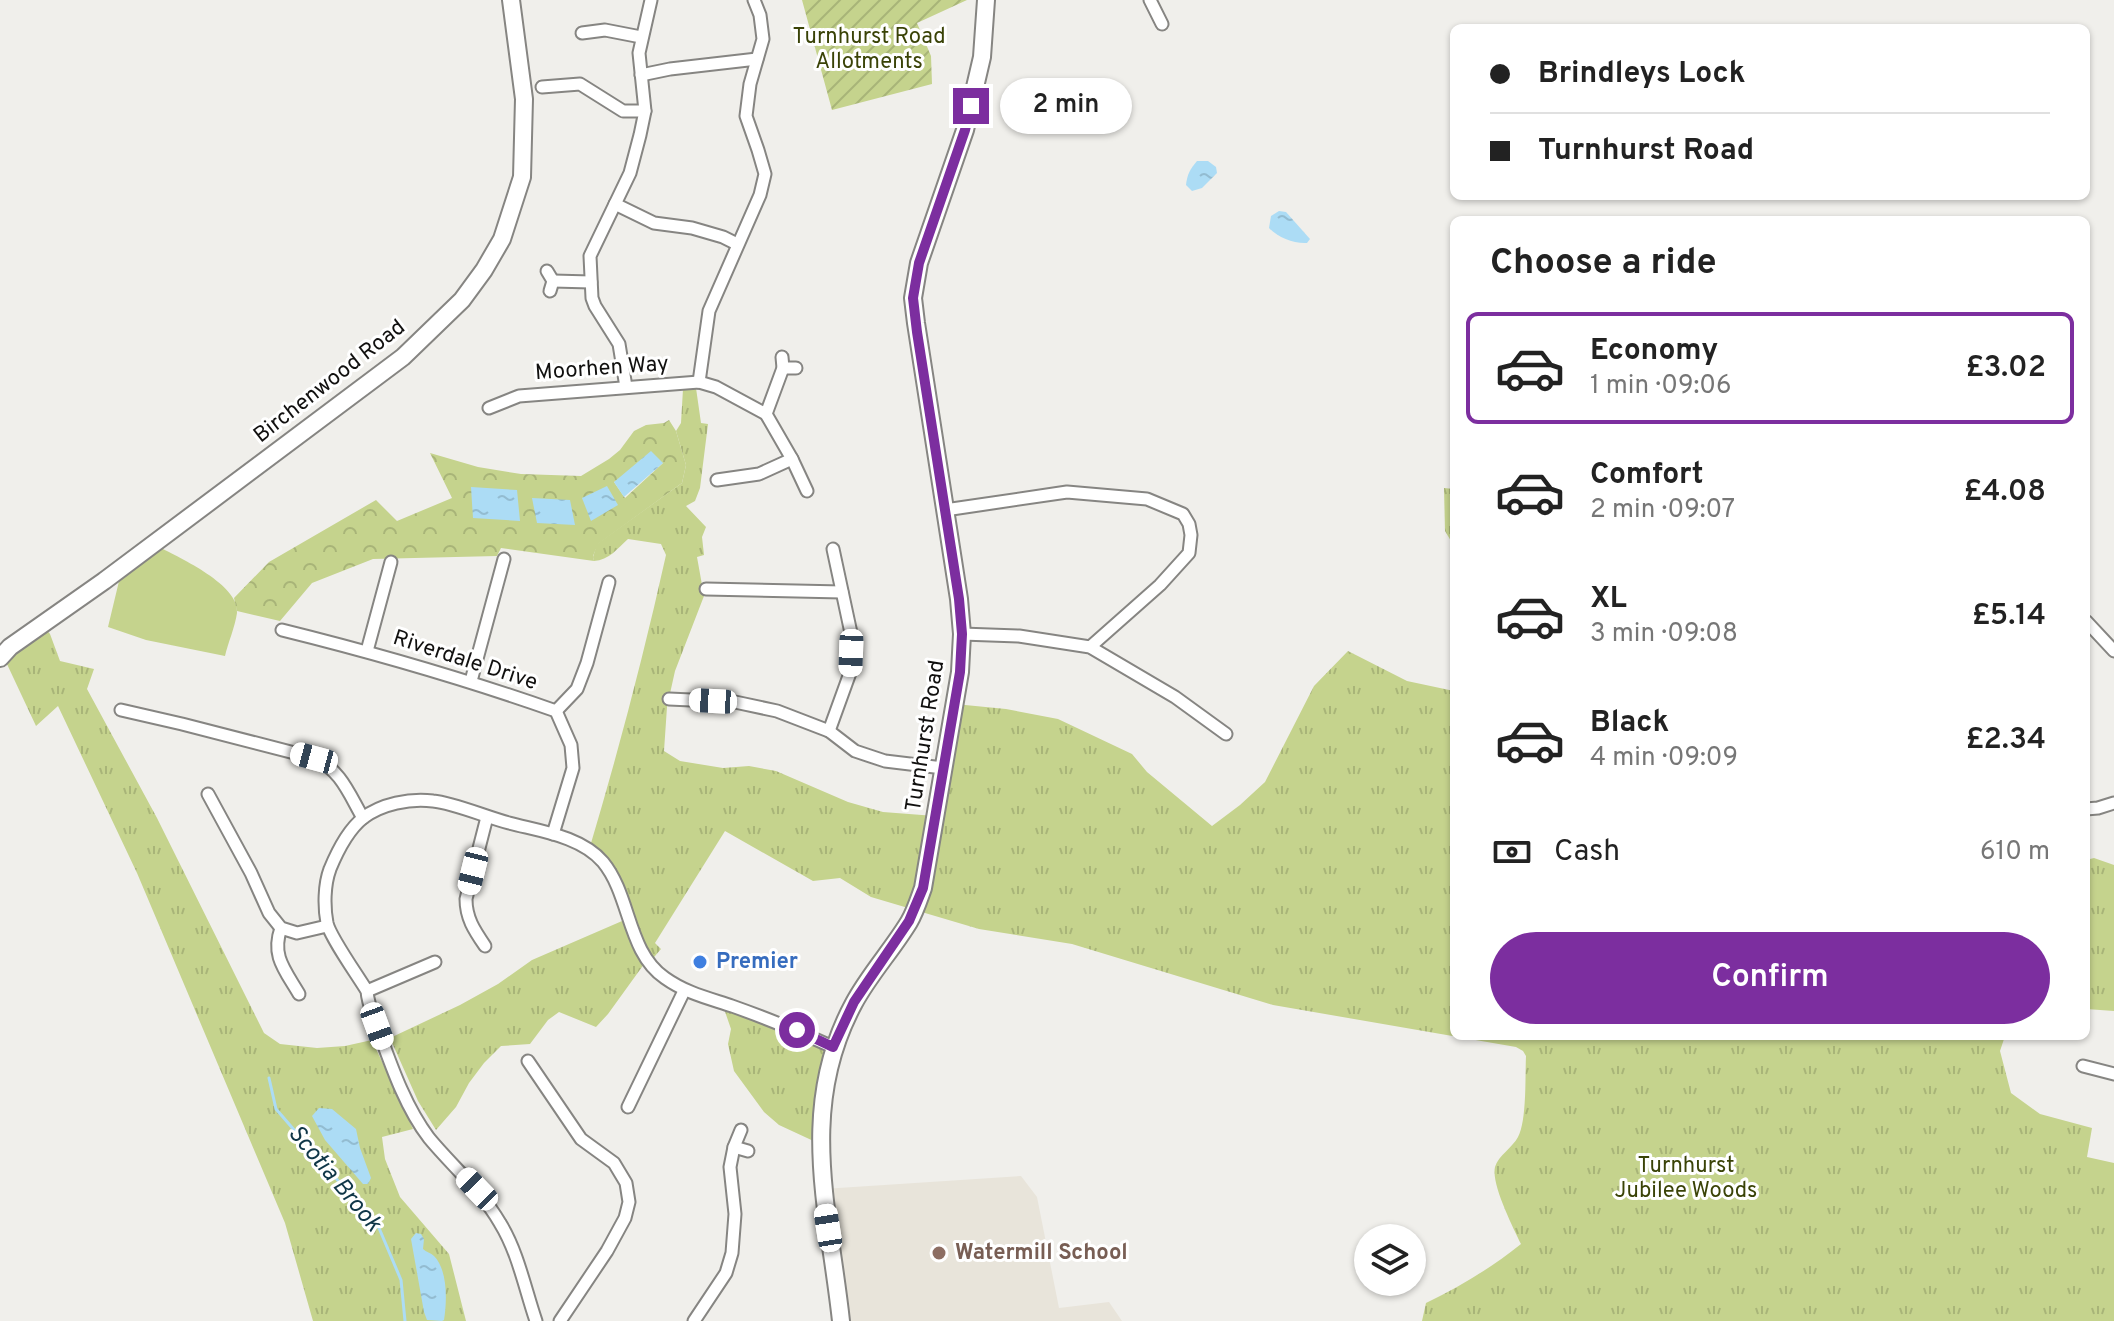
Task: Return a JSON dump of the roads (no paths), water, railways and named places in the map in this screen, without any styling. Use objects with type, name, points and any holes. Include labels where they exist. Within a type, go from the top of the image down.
[{"type":"street","name":"Birchenwood Road","points":[[5,653],[403,357],[462,300],[502,239],[522,177],[524,99],[511,0]]},
{"type":"street","points":[[626,387],[619,344],[595,306],[590,256],[630,173],[645,111],[639,53],[651,0]]},
{"type":"street","points":[[754,0],[760,15],[763,39],[750,84],[746,116],[765,174],[760,195],[709,311],[699,382],[716,387],[766,414],[807,491]]},
{"type":"street","name":"Turnhurst Road","points":[[841,1321],[825,1212],[820,1151],[822,1103],[833,1047],[854,1002],[909,921],[923,888],[960,672],[962,634],[959,599],[913,298],[919,263],[965,130],[982,57],[986,0]]},
{"type":"street","points":[[1150,0],[1162,24]]},
{"type":"street","points":[[582,33],[605,30],[641,37]]},
{"type":"street","points":[[641,75],[757,59]]},
{"type":"street","points":[[542,87],[580,84],[623,111],[645,111]]},
{"type":"street","points":[[615,204],[654,223],[692,228],[737,244]]},
{"type":"street","points":[[550,281],[591,282]]},
{"type":"street","points":[[766,414],[787,364]]},
{"type":"street","name":"Moorhen Way","points":[[489,408],[519,396],[699,382]]},
{"type":"street","name":"Moorhen Way","points":[[505,387],[510,399]]},
{"type":"street","points":[[717,480],[759,474],[792,459]]},
{"type":"street","points":[[945,510],[1067,492],[1147,499],[1183,514],[1191,535],[1189,553],[1160,585],[1090,647]]},
{"type":"street","points":[[829,731],[850,673],[851,633],[833,549]]},
{"type":"street","points":[[471,681],[504,559]]},
{"type":"street","points":[[367,651],[391,562]]},
{"type":"street","points":[[556,711],[577,689],[609,582]]},
{"type":"street","points":[[706,589],[842,592]]},
{"type":"street","points":[[2090,625],[2114,651]]},
{"type":"street","name":"Riverdale Drive","points":[[282,630],[471,681],[556,711],[571,745],[573,768],[553,834]]},
{"type":"street","points":[[962,634],[1019,636],[1090,647],[1175,697],[1226,734]]},
{"type":"street","points":[[669,699],[735,702],[777,711],[829,731],[855,751],[885,761],[943,768]]},
{"type":"street","points":[[121,710],[328,764],[363,818]]},
{"type":"street","points":[[208,794],[269,913],[281,928],[297,933],[327,926]]},
{"type":"street","points":[[536,1321],[517,1260],[502,1225],[477,1189],[428,1137],[406,1097],[382,1039],[367,991],[327,926],[326,893],[330,871],[346,838],[363,818],[399,802],[435,801],[553,834],[585,847],[603,863],[619,890],[646,958],[663,977],[684,991],[774,1021],[833,1047]]},
{"type":"street","points":[[2090,809],[2114,803]]},
{"type":"street","points":[[485,946],[470,924],[466,899],[487,817]]},
{"type":"street","points":[[281,928],[277,940],[280,962],[299,994]]},
{"type":"street","points":[[367,991],[435,962]]},
{"type":"street","points":[[628,1107],[684,991]]},
{"type":"street","points":[[528,1061],[581,1139],[614,1163],[626,1183],[629,1202],[625,1218],[607,1251],[560,1321]]},
{"type":"street","points":[[2083,1066],[2114,1074]]},
{"type":"street","points":[[694,1321],[726,1273],[732,1253],[735,1214],[730,1167],[741,1130]]},
{"type":"street","points":[[734,1147],[748,1151]]},
{"type":"water","points":[[1197,161],[1208,161],[1216,167],[1217,173],[1202,188],[1192,191],[1186,181]]},
{"type":"water","points":[[1279,211],[1286,212],[1310,239],[1307,243],[1286,239],[1269,228],[1271,216]]},
{"type":"water","points":[[651,451],[663,463],[624,497],[614,482]]},
{"type":"water","points":[[607,486],[618,505],[591,521],[582,498]]},
{"type":"water","points":[[471,487],[517,490],[520,521],[473,518]]},
{"type":"water","points":[[532,498],[570,500],[575,525],[537,523]]},
{"type":"water","points":[[319,1108],[332,1109],[356,1129],[371,1178],[368,1184],[363,1184],[325,1140],[312,1116]]},
{"type":"water","points":[[416,1233],[424,1239],[423,1249],[434,1256],[442,1269],[446,1296],[442,1321],[427,1320],[424,1312],[411,1239]]},
{"type":"waterway","name":"Scotia Brook","points":[[269,1078],[276,1109],[379,1228],[401,1280],[405,1321]]},
{"type":"place","name":"Premier","points":[[700,962]]},
{"type":"place","name":"Watermill School","points":[[939,1253]]},
{"type":"park label","name":"Turnhurst Road Allotments","points":[[869,50]]},
{"type":"park label","name":"Turnhurst Jubilee Woods","points":[[1686,1178]]}]
